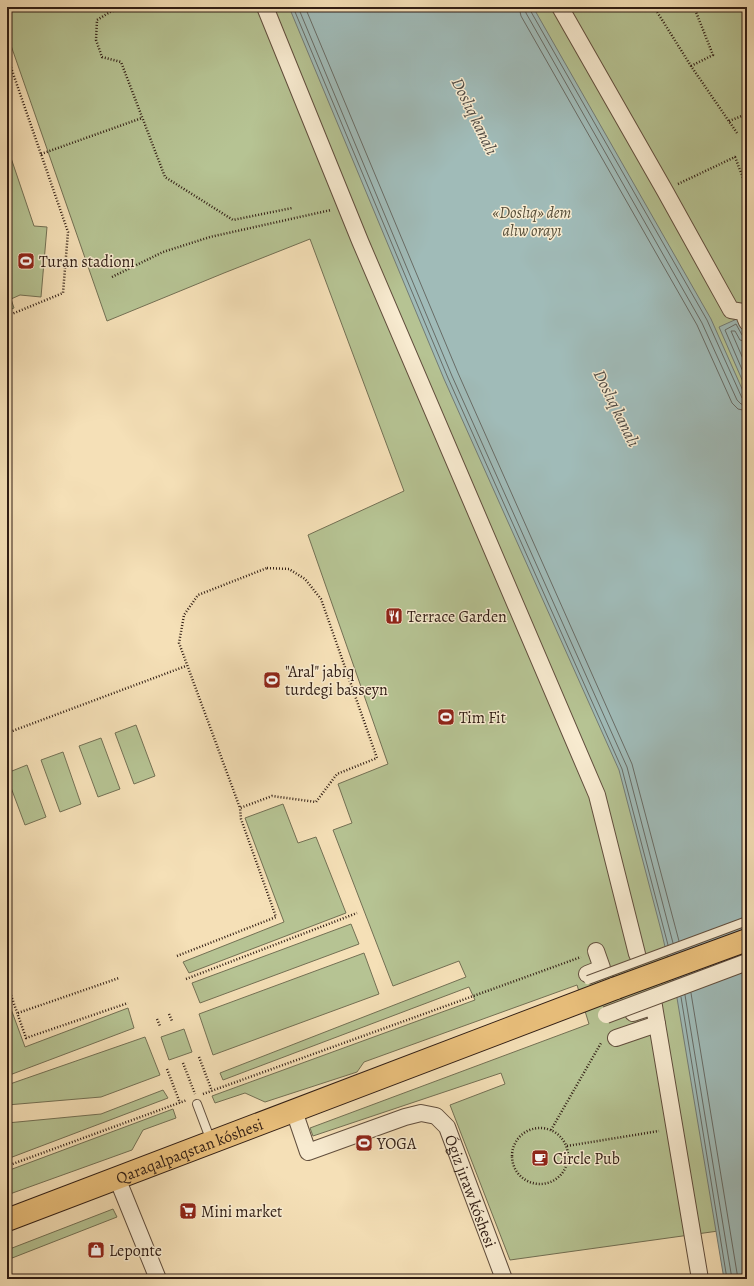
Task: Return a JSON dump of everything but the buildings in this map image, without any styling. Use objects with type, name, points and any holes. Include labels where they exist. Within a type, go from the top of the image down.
[{"type":"main road","name":"Qaraqalpaqstan kóshesi","points":[[7,1220],[616,988],[747,940]]},
{"type":"street","points":[[265,7],[346,206],[597,795],[637,954]]},
{"type":"street","points":[[560,7],[731,310],[742,312],[747,322]]},
{"type":"street","points":[[587,977],[602,968],[596,951]]},
{"type":"street","points":[[700,1279],[654,1006],[607,1018],[747,962]]},
{"type":"street","points":[[608,1041],[657,1024]]},
{"type":"street","name":"Ógiz jıraw kóshesi","points":[[294,1111],[308,1152],[405,1117],[421,1113],[436,1116],[447,1127],[504,1279]]},
{"type":"street","points":[[117,1178],[158,1279]]},
{"type":"lane","points":[[587,977],[747,921]]},
{"type":"lane","points":[[197,1104],[212,1142]]},
{"type":"path","points":[[125,7],[110,12],[97,20],[96,40],[102,57],[121,62],[164,177],[233,220],[292,208]]},
{"type":"path","points":[[654,7],[691,66],[737,133]]},
{"type":"path","points":[[691,66],[713,55],[694,7]]},
{"type":"path","points":[[7,56],[68,232],[63,293],[7,316]]},
{"type":"path","points":[[729,121],[747,114]]},
{"type":"path","points":[[41,154],[142,118]]},
{"type":"path","points":[[665,191],[735,157],[747,188]]},
{"type":"path","points":[[112,277],[163,252],[210,237],[346,206]]},
{"type":"path","points":[[177,956],[276,917],[241,819],[240,808],[178,643],[184,615],[198,595],[267,568],[289,569],[305,579],[321,599],[377,758],[337,774],[316,802],[272,796],[240,808]]},
{"type":"path","points":[[7,733],[186,666]]},
{"type":"path","points":[[186,979],[357,913]]},
{"type":"path","points":[[202,1095],[596,951]]},
{"type":"path","points":[[18,1013],[119,978]]},
{"type":"path","points":[[7,984],[26,1038],[128,1002]]},
{"type":"path","points":[[169,1014],[172,1021]]},
{"type":"path","points":[[157,1019],[160,1026]]},
{"type":"path","points":[[551,1130],[608,1041]]},
{"type":"path","points":[[199,1057],[212,1091]]},
{"type":"path","points":[[7,1166],[196,1097],[183,1063]]},
{"type":"path","points":[[167,1069],[180,1102]]},
{"type":"path","points":[[538,1127],[551,1130],[563,1138],[567,1146],[569,1156],[567,1165],[555,1180],[537,1184],[528,1181],[520,1176],[515,1169],[512,1160],[512,1151],[515,1142],[521,1135],[538,1127]]},
{"type":"path","points":[[567,1146],[674,1128]]},
{"type":"green space","name":"«Doslıq» dem alıw orayı","points":[[7,7],[747,7],[747,1227],[510,1260],[450,1105],[505,1084],[501,1073],[313,1136],[310,1128],[589,1024],[577,985],[364,1062],[357,1072],[265,1102],[245,1093],[215,1103],[212,1096],[475,1000],[469,987],[223,1080],[220,1073],[466,977],[459,961],[393,986],[333,830],[352,823],[338,784],[388,764],[308,535],[404,491],[310,239],[107,321],[7,34]]},
{"type":"green space","name":"Turan stadionı","points":[[7,146],[34,226],[47,227],[41,297],[20,295],[11,299],[14,308],[7,311]]},
{"type":"green space","points":[[136,725],[155,776],[134,784],[115,733]]},
{"type":"green space","points":[[101,738],[120,789],[98,797],[79,746]]},
{"type":"green space","points":[[63,752],[81,804],[60,812],[41,760]]},
{"type":"green space","points":[[27,765],[46,817],[25,825],[7,777],[7,773]]},
{"type":"green space","points":[[283,804],[298,843],[316,837],[346,913],[189,973],[183,962],[284,922],[245,818]]},
{"type":"green space","points":[[351,924],[359,944],[200,1003],[192,983]]},
{"type":"green space","points":[[364,953],[379,994],[213,1055],[199,1014]]},
{"type":"green space","points":[[7,998],[25,1047],[128,1008],[134,1028],[7,1076]]},
{"type":"green space","points":[[184,1029],[192,1052],[169,1060],[161,1037]]},
{"type":"green space","points":[[145,1037],[160,1075],[101,1097],[7,1105],[7,1085]]},
{"type":"green space","points":[[163,1090],[168,1098],[7,1159],[7,1123],[101,1114]]},
{"type":"green space","points":[[173,1109],[176,1118],[143,1130],[132,1150],[7,1195],[7,1171]]},
{"type":"green space","points":[[113,1209],[117,1217],[7,1260],[7,1250]]},
{"type":"water","name":"Doslıq kanalı","points":[[289,7],[533,7],[711,319],[747,400],[747,1279],[724,1279],[677,998],[662,934],[619,770],[444,379]]},
{"type":"water","points":[[739,318],[747,336],[747,391],[719,327]]},
{"type":"place","name":"Turan stadionı","points":[[26,261]]},
{"type":"place","name":"Terrace Garden","points":[[394,616]]},
{"type":"place","name":"\"Aral\" jabıq turdegi basseyn","points":[[272,680]]},
{"type":"place","name":"Tim Fit","points":[[446,717]]},
{"type":"place","name":"YOGA","points":[[364,1143]]},
{"type":"place","name":"Circle Pub","points":[[540,1158]]},
{"type":"place","name":"Mini market","points":[[188,1211]]},
{"type":"place","name":"Leponte","points":[[96,1250]]}]
